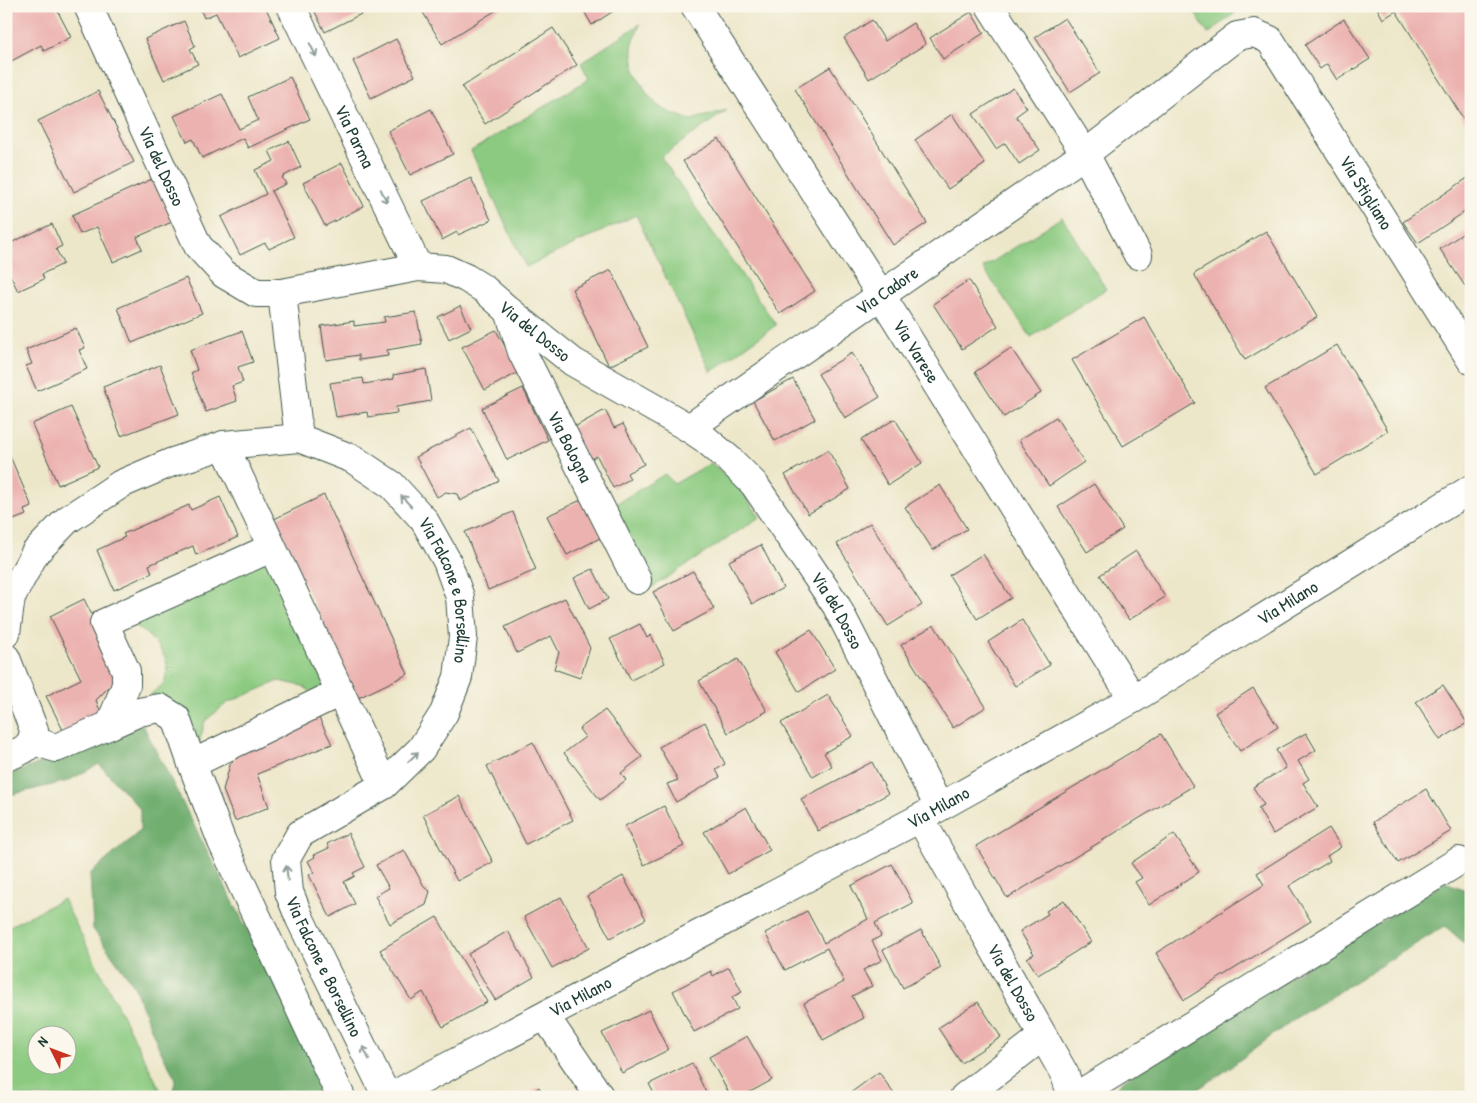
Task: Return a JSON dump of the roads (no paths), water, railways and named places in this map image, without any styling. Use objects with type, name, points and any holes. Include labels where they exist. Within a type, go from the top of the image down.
[{"type":"street","name":"Via del Dosso","points":[[88,6],[198,246],[224,274],[256,293],[282,293],[418,267],[446,269],[484,289],[508,311],[573,362],[704,438],[754,484],[836,605],[930,812],[1043,1036],[1065,1075],[1074,1097]]},
{"type":"street","name":"Via Parma","points":[[291,6],[418,267]]},
{"type":"street","name":"Via Varese","points":[[694,6],[882,295],[1133,699]]},
{"type":"street","points":[[990,6],[1085,154],[1138,255]]},
{"type":"street","name":"Via Cadore","points":[[689,428],[1085,154],[1237,36],[1254,33]]},
{"type":"street","name":"Via Stigliano","points":[[1254,33],[1270,40],[1471,360]]},
{"type":"street","points":[[282,293],[299,438]]},
{"type":"street","name":"Via Bologna","points":[[508,311],[522,352],[637,580]]},
{"type":"street","name":"Via Falcone e Borsellino","points":[[6,633],[11,597],[35,553],[67,520],[120,484],[170,463],[224,445],[299,438],[353,459],[392,485],[424,520],[447,561],[460,596],[463,638],[458,677],[444,713],[421,749],[384,785],[300,834],[286,859],[290,892],[300,919],[388,1097]]},
{"type":"street","points":[[224,445],[384,785]]},
{"type":"street","name":"Via Milano","points":[[388,1097],[930,812],[1133,699],[1471,489]]},
{"type":"street","points":[[110,725],[126,685],[126,671],[104,623],[271,548]]},
{"type":"street","points":[[6,658],[34,730],[33,741],[23,751],[6,757]]},
{"type":"street","points":[[192,764],[340,692]]},
{"type":"street","points":[[33,741],[56,748],[139,712],[160,708],[176,718],[222,842],[341,1097]]},
{"type":"street","points":[[1074,1097],[1459,861]]},
{"type":"street","points":[[545,1016],[600,1097]]},
{"type":"street","points":[[964,1097],[1043,1036]]}]
